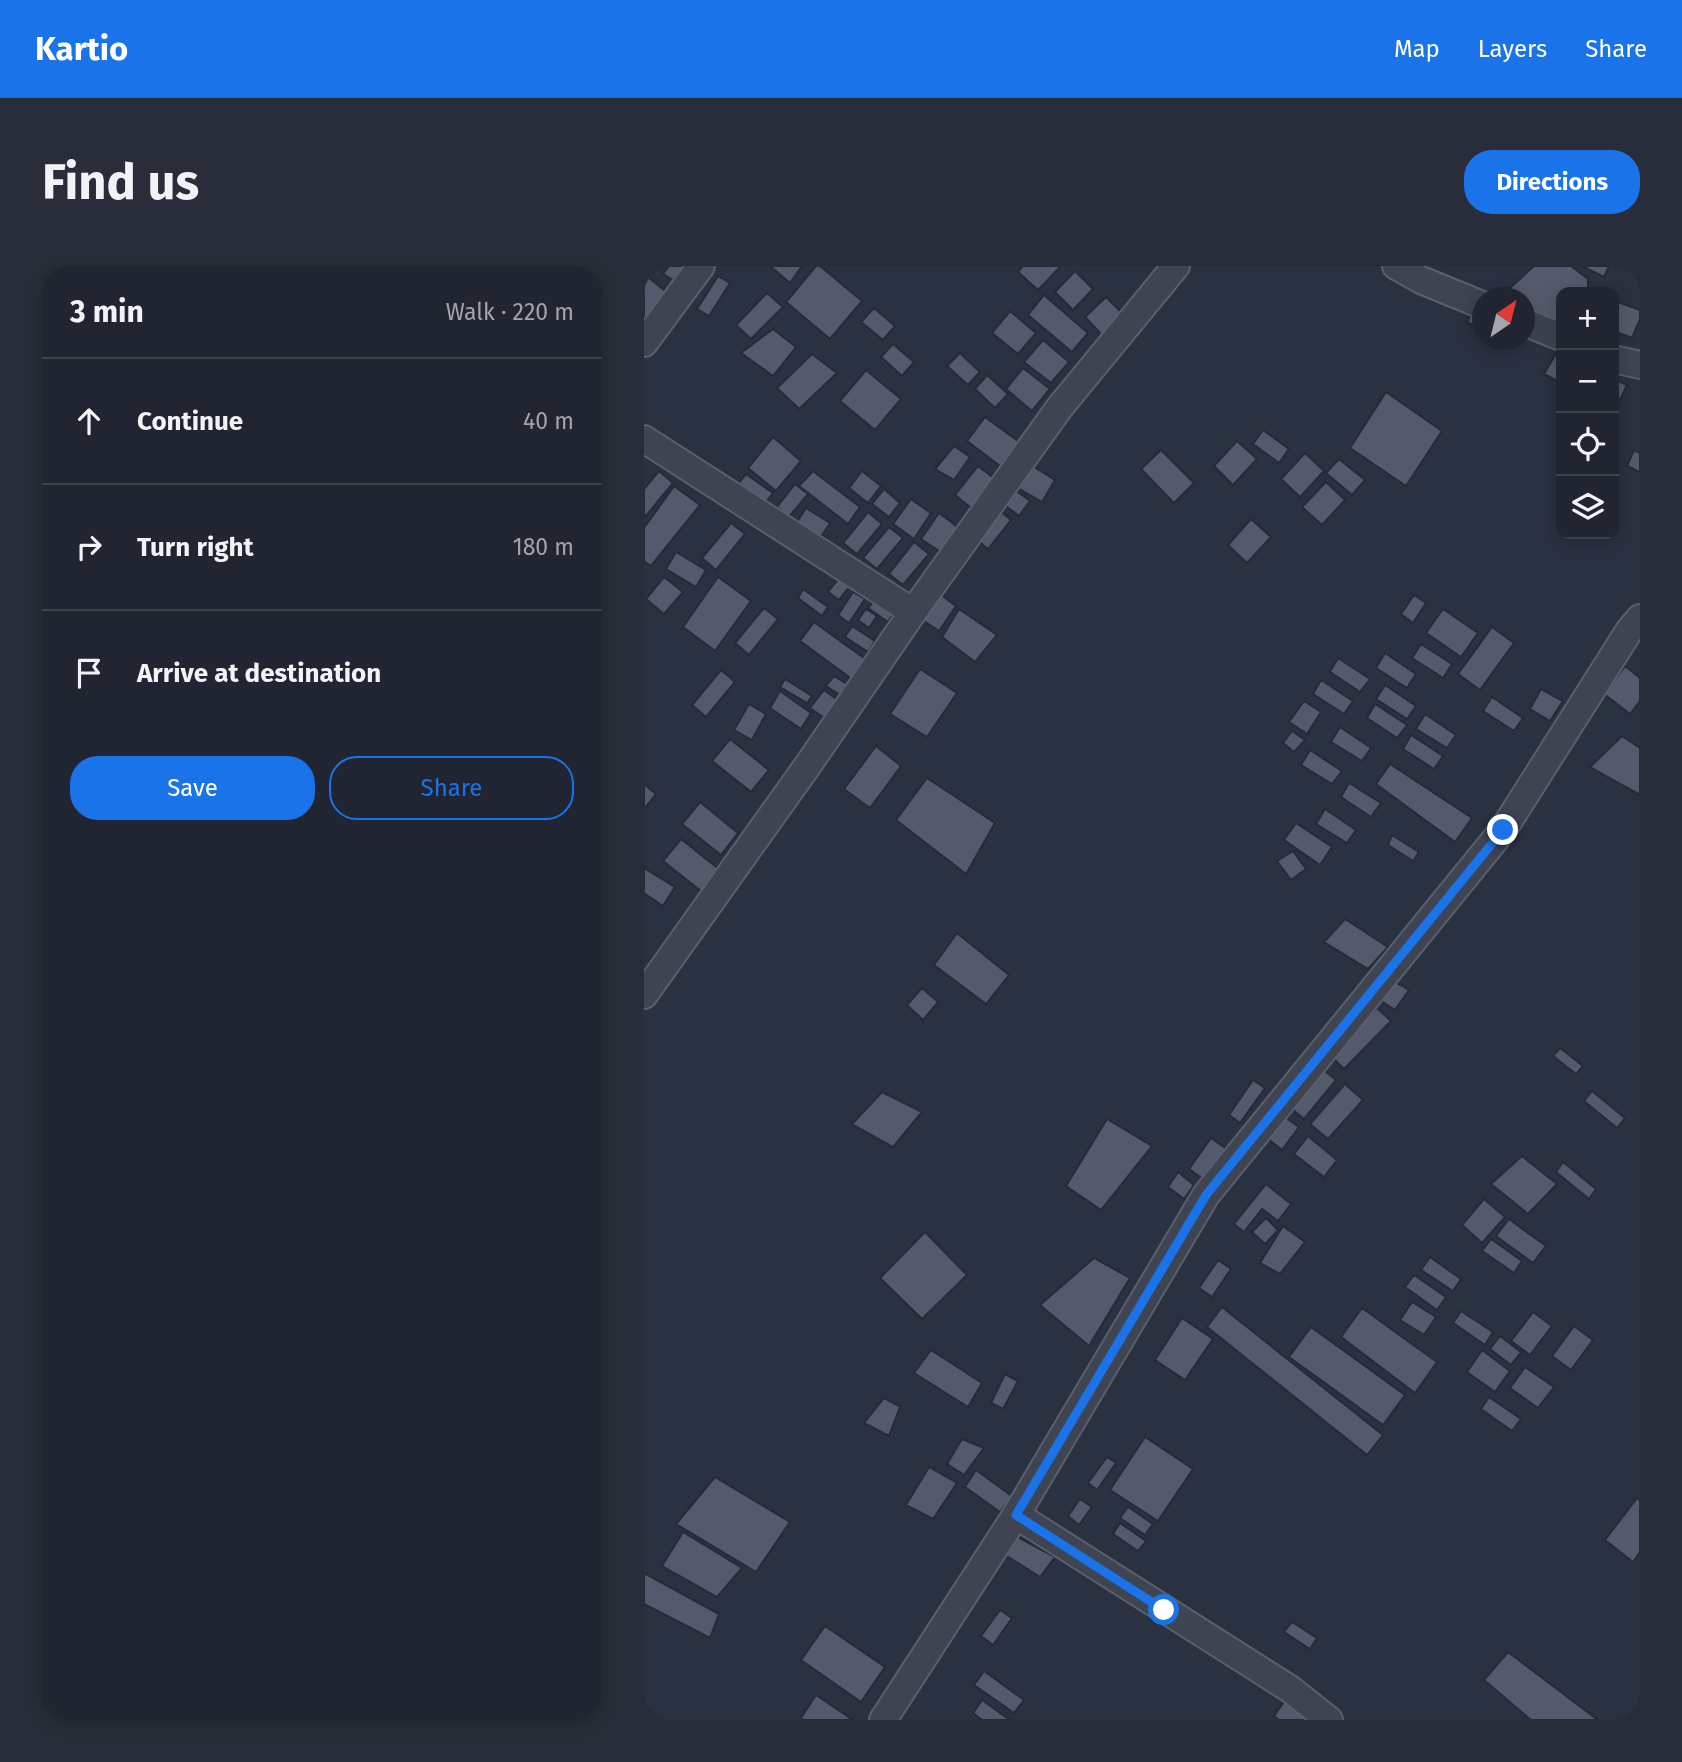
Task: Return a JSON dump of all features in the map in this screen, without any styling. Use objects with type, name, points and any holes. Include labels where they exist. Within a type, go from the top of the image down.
[{"type":"street","points":[[644,343],[701,266]]},
{"type":"street","points":[[644,995],[1060,407],[1176,266]]},
{"type":"street","points":[[1396,266],[1421,280],[1472,301]]},
{"type":"street","points":[[1535,326],[1556,335]]},
{"type":"street","points":[[1619,360],[1640,365]]},
{"type":"street","points":[[644,439],[913,612]]},
{"type":"street","points":[[883,1720],[1016,1515],[1206,1195],[1503,830],[1629,631],[1640,618]]},
{"type":"street","points":[[1016,1515],[1290,1689],[1329,1720]]},
{"type":"building","points":[[669,266],[685,266],[675,281],[663,274]]},
{"type":"building","points":[[770,266],[802,266],[790,283]]},
{"type":"building","points":[[816,266],[820,266],[862,301],[830,339],[786,302]]},
{"type":"building","points":[[1023,266],[1061,266],[1038,290],[1018,272]]},
{"type":"building","points":[[1534,266],[1571,266],[1588,279],[1588,287],[1556,287],[1556,331],[1535,322],[1535,287],[1511,287]]},
{"type":"building","points":[[1582,266],[1609,266],[1604,277]]},
{"type":"building","points":[[1075,271],[1093,289],[1073,310],[1055,292]]},
{"type":"building","points":[[644,274],[668,293],[644,323]]},
{"type":"building","points":[[718,276],[730,283],[709,316],[697,309]]},
{"type":"building","points":[[767,293],[783,307],[751,339],[736,325]]},
{"type":"building","points":[[1044,295],[1088,333],[1072,352],[1028,315]]},
{"type":"building","points":[[1106,297],[1124,315],[1103,336],[1085,317]]},
{"type":"building","points":[[1619,302],[1640,310],[1640,319],[1632,338],[1619,333]]},
{"type":"building","points":[[874,308],[895,326],[883,340],[861,322]]},
{"type":"building","points":[[1010,311],[1036,333],[1018,354],[992,333]]},
{"type":"building","points":[[1472,311],[1472,325],[1467,322]]},
{"type":"building","points":[[773,329],[796,347],[773,376],[741,353]]},
{"type":"building","points":[[1043,340],[1069,362],[1051,383],[1024,362]]},
{"type":"building","points":[[893,344],[914,362],[902,376],[881,357]]},
{"type":"building","points":[[960,353],[980,372],[968,385],[947,366]]},
{"type":"building","points":[[812,354],[837,373],[799,409],[777,388]]},
{"type":"building","points":[[1556,354],[1556,380],[1544,374]]},
{"type":"building","points":[[1023,368],[1050,389],[1032,411],[1006,389]]},
{"type":"building","points":[[866,370],[901,399],[875,430],[840,401]]},
{"type":"building","points":[[987,375],[1008,394],[995,408],[975,389]]},
{"type":"building","points":[[1619,381],[1627,385],[1619,400]]},
{"type":"building","points":[[1386,392],[1442,431],[1406,486],[1350,448]]},
{"type":"building","points":[[985,417],[1022,444],[1004,469],[967,441]]},
{"type":"building","points":[[1263,430],[1289,449],[1279,463],[1253,444]]},
{"type":"building","points":[[773,437],[801,461],[776,491],[748,468]]},
{"type":"building","points":[[1237,441],[1257,459],[1233,485],[1214,466]]},
{"type":"building","points":[[954,446],[970,457],[954,480],[935,469]]},
{"type":"building","points":[[1161,450],[1194,483],[1174,503],[1141,469]]},
{"type":"building","points":[[1634,450],[1640,453],[1640,472],[1627,466]]},
{"type":"building","points":[[1305,453],[1324,471],[1300,497],[1281,479]]},
{"type":"building","points":[[1339,459],[1365,480],[1352,495],[1326,473]]},
{"type":"building","points":[[1031,465],[1055,480],[1042,502],[1018,488]]},
{"type":"building","points":[[978,466],[995,479],[971,508],[955,495]]},
{"type":"building","points":[[659,471],[673,483],[644,518],[644,489]]},
{"type":"building","points":[[813,471],[860,507],[848,524],[799,486]]},
{"type":"building","points":[[862,471],[881,486],[868,503],[849,488]]},
{"type":"building","points":[[746,474],[773,493],[763,506],[736,487]]},
{"type":"building","points":[[1326,482],[1345,500],[1322,525],[1302,507]]},
{"type":"building","points":[[795,484],[808,494],[789,517],[777,507]]},
{"type":"building","points":[[674,486],[700,505],[651,566],[644,561],[644,528]]},
{"type":"building","points":[[884,489],[900,503],[889,517],[872,504]]},
{"type":"building","points":[[1014,489],[1030,501],[1019,516],[1003,504]]},
{"type":"building","points":[[911,499],[931,513],[914,539],[893,524]]},
{"type":"building","points":[[994,506],[1011,520],[988,549],[971,535]]},
{"type":"building","points":[[806,508],[830,523],[818,542],[794,527]]},
{"type":"building","points":[[868,512],[882,524],[857,554],[843,543]]},
{"type":"building","points":[[939,513],[959,528],[942,553],[921,539]]},
{"type":"building","points":[[1251,519],[1271,537],[1247,563],[1228,545]]},
{"type":"building","points":[[731,523],[745,534],[716,570],[702,558]]},
{"type":"building","points":[[889,527],[903,538],[877,569],[863,558]]},
{"type":"building","points":[[914,542],[929,554],[903,585],[889,574]]},
{"type":"building","points":[[676,552],[706,570],[696,587],[666,569]]},
{"type":"building","points":[[664,577],[683,592],[664,614],[646,599]]},
{"type":"building","points":[[718,577],[751,601],[715,651],[683,627]]},
{"type":"building","points":[[839,578],[849,587],[839,600],[828,592]]},
{"type":"building","points":[[803,589],[828,607],[822,616],[798,598]]},
{"type":"building","points":[[936,591],[956,606],[939,631],[918,617]]},
{"type":"building","points":[[853,592],[865,599],[849,623],[838,615]]},
{"type":"building","points":[[1414,595],[1426,603],[1413,623],[1401,614]]},
{"type":"building","points":[[874,601],[894,613],[888,622],[868,608]]},
{"type":"building","points":[[764,608],[778,619],[749,655],[735,643]]},
{"type":"building","points":[[866,609],[877,616],[869,628],[858,620]]},
{"type":"building","points":[[959,609],[997,635],[975,662],[942,637]]},
{"type":"building","points":[[1443,609],[1478,633],[1461,657],[1426,633]]},
{"type":"building","points":[[814,622],[868,661],[853,680],[800,641]]},
{"type":"building","points":[[852,626],[875,641],[868,652],[845,637]]},
{"type":"building","points":[[1492,627],[1514,643],[1480,690],[1458,674]]},
{"type":"building","points":[[1421,644],[1452,664],[1443,678],[1412,658]]},
{"type":"building","points":[[1385,653],[1416,674],[1407,688],[1376,668]]},
{"type":"building","points":[[1338,658],[1370,679],[1360,692],[1330,672]]},
{"type":"building","points":[[1625,666],[1640,678],[1640,701],[1630,714],[1604,694]]},
{"type":"building","points":[[920,669],[957,693],[927,737],[890,714]]},
{"type":"building","points":[[721,670],[735,682],[706,717],[692,705]]},
{"type":"building","points":[[834,676],[850,686],[843,697],[826,686]]},
{"type":"building","points":[[785,679],[812,696],[807,703],[780,687]]},
{"type":"building","points":[[1321,680],[1353,701],[1344,714],[1313,694]]},
{"type":"building","points":[[1385,685],[1416,706],[1407,719],[1376,699]]},
{"type":"building","points":[[1541,689],[1563,701],[1550,721],[1530,709]]},
{"type":"building","points":[[824,690],[839,701],[826,719],[810,708]]},
{"type":"building","points":[[780,691],[811,713],[801,729],[770,708]]},
{"type":"building","points":[[1492,697],[1523,718],[1514,731],[1483,711]]},
{"type":"building","points":[[1304,701],[1321,712],[1307,734],[1289,722]]},
{"type":"building","points":[[749,704],[766,714],[752,740],[734,730]]},
{"type":"building","points":[[1375,704],[1407,725],[1397,738],[1367,718]]},
{"type":"building","points":[[1425,714],[1456,735],[1447,748],[1416,729]]},
{"type":"building","points":[[1340,727],[1371,748],[1362,761],[1331,742]]},
{"type":"building","points":[[1292,731],[1305,740],[1294,752],[1283,743]]},
{"type":"building","points":[[1411,735],[1443,756],[1434,769],[1403,749]]},
{"type":"building","points":[[1622,736],[1640,748],[1640,795],[1590,767]]},
{"type":"building","points":[[730,739],[769,770],[751,792],[712,761]]},
{"type":"building","points":[[876,746],[901,766],[870,808],[844,789]]},
{"type":"building","points":[[1310,750],[1342,771],[1332,784],[1301,765]]},
{"type":"building","points":[[1390,764],[1472,818],[1455,842],[1376,784]]},
{"type":"building","points":[[927,778],[995,823],[966,874],[896,820]]},
{"type":"building","points":[[1349,783],[1381,803],[1371,817],[1341,797]]},
{"type":"building","points":[[644,784],[656,794],[644,809]]},
{"type":"building","points":[[700,802],[738,833],[721,855],[682,824]]},
{"type":"building","points":[[1325,809],[1356,830],[1347,843],[1316,824]]},
{"type":"building","points":[[1296,823],[1332,847],[1320,865],[1284,840]]},
{"type":"building","points":[[1392,835],[1419,852],[1413,861],[1388,845]]},
{"type":"building","points":[[681,839],[720,870],[702,892],[663,861]]},
{"type":"building","points":[[1293,851],[1306,869],[1291,880],[1277,861]]},
{"type":"building","points":[[644,868],[675,887],[663,906],[644,893]]},
{"type":"building","points":[[1345,919],[1388,947],[1368,969],[1324,942]]},
{"type":"building","points":[[957,933],[1009,975],[986,1004],[934,965]]},
{"type":"building","points":[[1395,982],[1409,990],[1395,1010],[1381,1001]]},
{"type":"building","points":[[922,988],[938,1002],[923,1020],[907,1005]]},
{"type":"building","points":[[1377,1008],[1391,1021],[1344,1069],[1330,1055]]},
{"type":"building","points":[[1560,1048],[1583,1066],[1576,1074],[1553,1056]]},
{"type":"building","points":[[1318,1065],[1336,1080],[1304,1119],[1286,1104]]},
{"type":"building","points":[[1253,1080],[1265,1088],[1240,1123],[1229,1115]]},
{"type":"building","points":[[1345,1084],[1363,1100],[1328,1139],[1310,1124]]},
{"type":"building","points":[[1592,1091],[1625,1118],[1617,1128],[1584,1101]]},
{"type":"building","points":[[882,1092],[922,1112],[893,1147],[852,1124]]},
{"type":"building","points":[[1279,1113],[1299,1127],[1282,1150],[1263,1135]]},
{"type":"building","points":[[1107,1119],[1152,1146],[1101,1210],[1066,1186]]},
{"type":"building","points":[[1308,1136],[1337,1160],[1324,1177],[1294,1154]]},
{"type":"building","points":[[1211,1138],[1228,1150],[1206,1181],[1189,1169]]},
{"type":"building","points":[[1522,1156],[1557,1184],[1528,1214],[1491,1184]]},
{"type":"building","points":[[1563,1162],[1596,1189],[1589,1199],[1556,1172]]},
{"type":"building","points":[[1178,1172],[1194,1185],[1184,1199],[1168,1187]]},
{"type":"building","points":[[1266,1184],[1291,1204],[1278,1221],[1262,1209],[1244,1232],[1234,1224]]},
{"type":"building","points":[[1484,1199],[1505,1217],[1482,1243],[1462,1225]]},
{"type":"building","points":[[1266,1218],[1278,1230],[1265,1244],[1252,1232]]},
{"type":"building","points":[[1509,1219],[1546,1246],[1533,1263],[1496,1236]]},
{"type":"building","points":[[1283,1226],[1305,1242],[1280,1274],[1260,1263]]},
{"type":"building","points":[[925,1232],[967,1275],[922,1319],[880,1278]]},
{"type":"building","points":[[1491,1239],[1522,1261],[1514,1273],[1482,1251]]},
{"type":"building","points":[[1430,1257],[1461,1279],[1453,1291],[1421,1270]]},
{"type":"building","points":[[1094,1258],[1130,1278],[1089,1346],[1040,1305]]},
{"type":"building","points":[[1218,1260],[1231,1269],[1212,1297],[1199,1288]]},
{"type":"building","points":[[1414,1275],[1446,1297],[1437,1310],[1405,1287]]},
{"type":"building","points":[[1412,1302],[1436,1317],[1424,1335],[1400,1320]]},
{"type":"building","points":[[1222,1307],[1383,1435],[1367,1455],[1207,1327]]},
{"type":"building","points":[[1362,1308],[1437,1362],[1415,1393],[1341,1337]]},
{"type":"building","points":[[1461,1311],[1493,1332],[1485,1345],[1453,1323]]},
{"type":"building","points":[[1533,1312],[1552,1326],[1530,1355],[1511,1341]]},
{"type":"building","points":[[1182,1318],[1213,1339],[1185,1380],[1155,1360]]},
{"type":"building","points":[[1574,1326],[1593,1340],[1571,1370],[1552,1356]]},
{"type":"building","points":[[1311,1327],[1405,1395],[1383,1425],[1289,1357]]},
{"type":"building","points":[[1500,1336],[1521,1352],[1511,1365],[1490,1349]]},
{"type":"building","points":[[931,1350],[982,1383],[968,1407],[914,1373]]},
{"type":"building","points":[[1482,1350],[1510,1371],[1495,1392],[1467,1372]]},
{"type":"building","points":[[1525,1367],[1554,1387],[1538,1408],[1510,1388]]},
{"type":"building","points":[[1005,1374],[1018,1381],[1003,1409],[991,1403]]},
{"type":"building","points":[[1489,1397],[1521,1419],[1512,1431],[1481,1409]]},
{"type":"building","points":[[884,1398],[900,1407],[889,1436],[864,1423]]},
{"type":"building","points":[[1145,1437],[1193,1469],[1158,1521],[1110,1490]]},
{"type":"building","points":[[962,1439],[984,1448],[964,1475],[947,1464]]},
{"type":"building","points":[[1107,1457],[1116,1463],[1097,1490],[1088,1483]]},
{"type":"building","points":[[929,1467],[957,1483],[933,1519],[906,1505]]},
{"type":"building","points":[[976,1470],[1012,1496],[1000,1512],[965,1487]]},
{"type":"building","points":[[715,1477],[790,1522],[756,1572],[676,1524]]},
{"type":"building","points":[[1637,1498],[1640,1500],[1640,1552],[1633,1562],[1605,1540]]},
{"type":"building","points":[[1080,1499],[1092,1507],[1079,1525],[1068,1516]]},
{"type":"building","points":[[1128,1507],[1153,1524],[1145,1535],[1120,1518]]},
{"type":"building","points":[[1120,1523],[1146,1541],[1138,1551],[1113,1534]]},
{"type":"building","points":[[683,1532],[742,1568],[717,1597],[662,1566]]},
{"type":"building","points":[[1016,1536],[1055,1557],[1040,1577],[1005,1555]]},
{"type":"building","points":[[644,1573],[719,1614],[710,1638],[644,1604]]},
{"type":"building","points":[[1000,1610],[1012,1618],[993,1645],[981,1636]]},
{"type":"building","points":[[1292,1622],[1317,1638],[1310,1649],[1284,1632]]},
{"type":"building","points":[[825,1626],[885,1667],[861,1702],[801,1660]]},
{"type":"building","points":[[1508,1652],[1598,1720],[1531,1720],[1484,1680]]},
{"type":"building","points":[[984,1671],[1024,1700],[1014,1713],[974,1685]]},
{"type":"building","points":[[816,1695],[853,1720],[801,1718]]},
{"type":"building","points":[[1286,1699],[1314,1720],[1279,1720],[1274,1716]]},
{"type":"building","points":[[982,1700],[1010,1720],[982,1720],[973,1713]]},
{"type":"route","points":[[1164,1610],[1016,1515],[1206,1195],[1503,830]]}]
